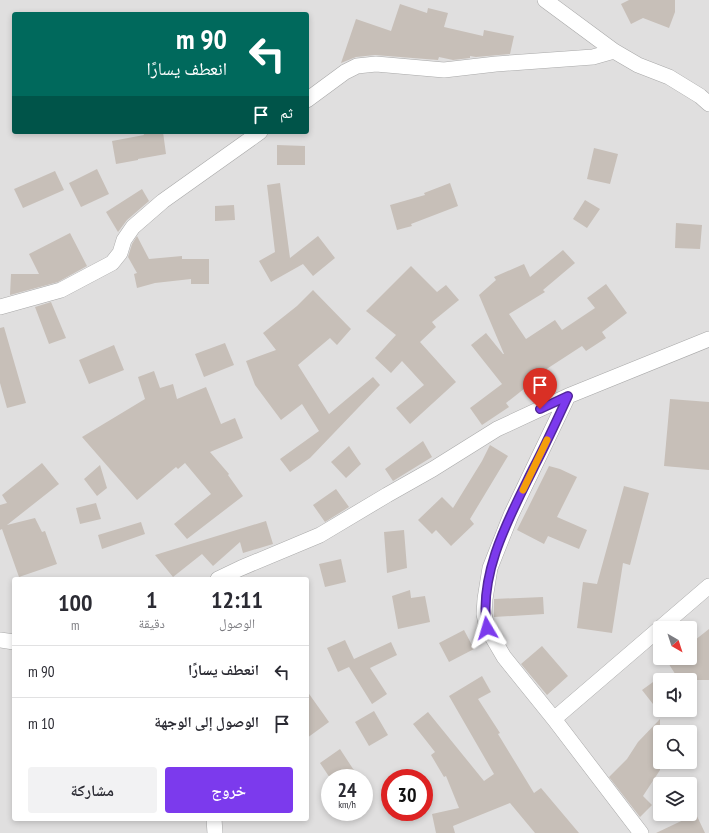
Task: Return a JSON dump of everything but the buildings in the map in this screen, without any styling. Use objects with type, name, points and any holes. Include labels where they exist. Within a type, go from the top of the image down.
[{"type":"street","points":[[545,0],[614,51],[638,65],[669,77],[700,96],[709,104]]},
{"type":"street","points":[[309,99],[345,72],[357,66],[376,64],[444,70],[496,64],[593,57],[614,51]]},
{"type":"street","points":[[0,308],[61,290],[112,264],[120,253],[124,240],[133,227],[163,201],[257,134]]},
{"type":"street","points":[[222,577],[320,535],[433,469],[497,429],[568,396],[709,339]]},
{"type":"street","points":[[568,396],[511,515],[490,568],[484,599],[484,614],[487,628],[504,656],[554,718],[641,833]]},
{"type":"street","points":[[554,718],[709,586]]},
{"type":"street","points":[[0,640],[12,642]]},
{"type":"street","points":[[214,821],[215,833]]},
{"type":"shaded area","points":[[0,0],[709,0],[709,833],[0,833]]},
{"type":"slow traffic","points":[[523,490],[547,440]]},
{"type":"route","points":[[487,628],[484,614],[484,599],[490,568],[511,515],[568,396],[540,409]]}]
